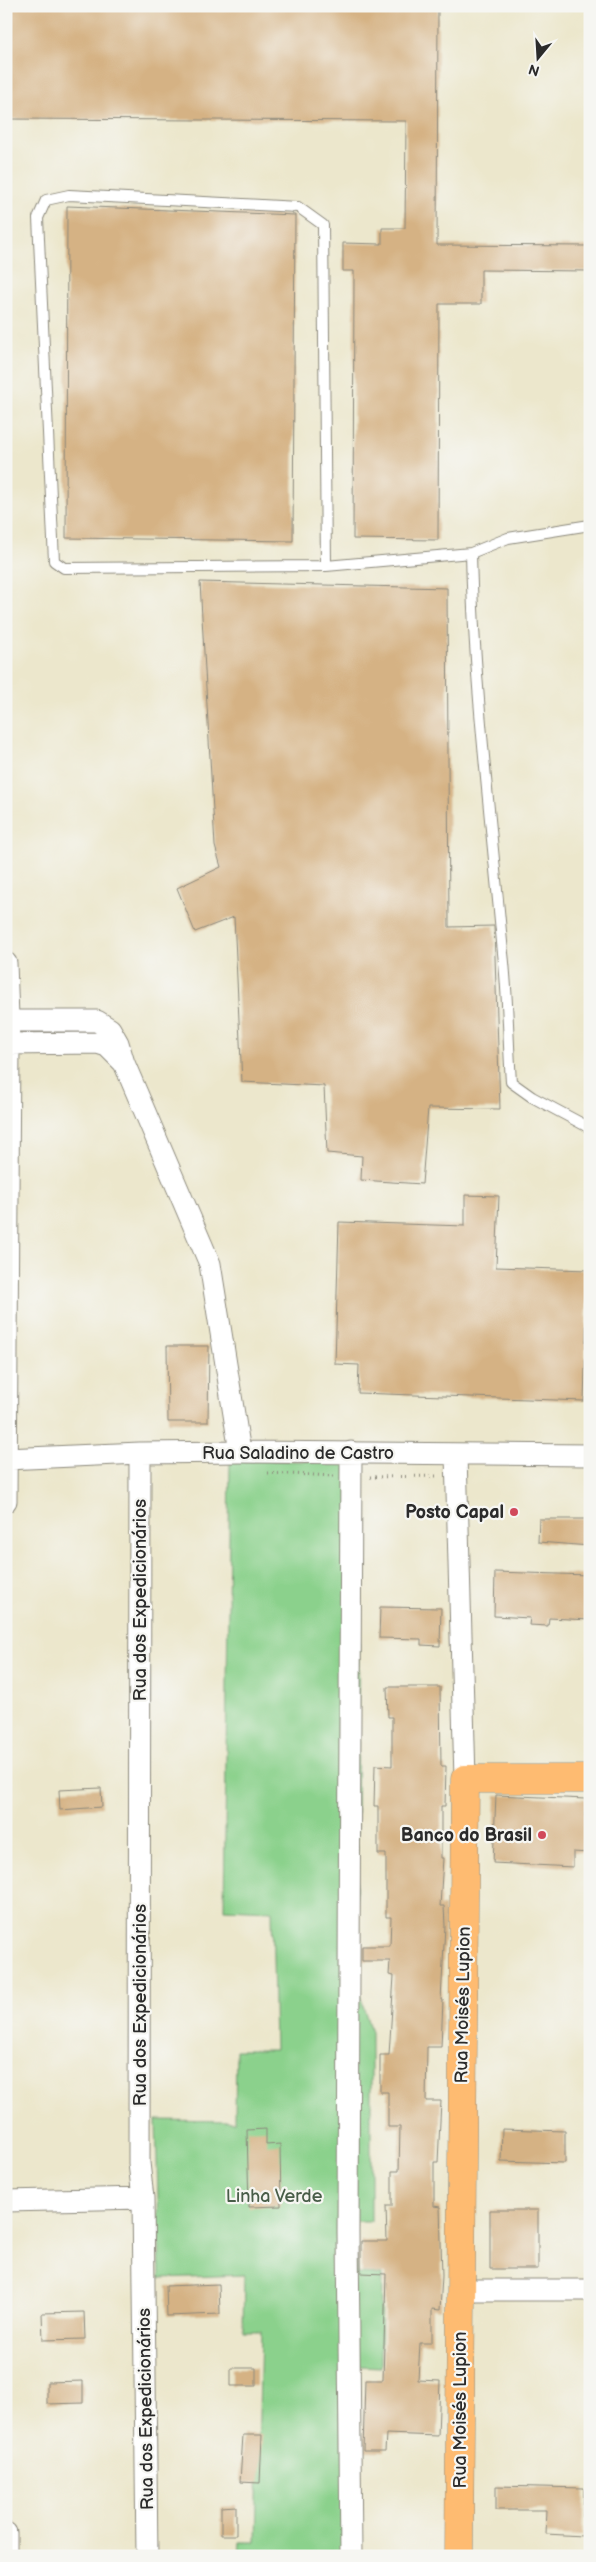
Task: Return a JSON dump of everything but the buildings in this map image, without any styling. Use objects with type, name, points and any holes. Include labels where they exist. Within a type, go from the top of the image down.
[{"type":"main road","points":[[465,1779],[590,1779]]},
{"type":"main road","name":"Rua Moisés Lupion","points":[[459,2556],[465,1779]]},
{"type":"street","points":[[6,963],[8,1044],[6,1501]]},
{"type":"street","points":[[7,1021],[96,1021],[110,1029],[210,1264],[240,1452]]},
{"type":"street","points":[[8,1044],[96,1043],[106,1046],[124,1063]]},
{"type":"street","points":[[351,1452],[348,2222],[351,2556]]},
{"type":"street","name":"Rua Saladino de Castro","points":[[6,1460],[140,1453],[351,1452],[457,1466],[590,1455]]},
{"type":"street","name":"Rua dos Expedicionários","points":[[140,1453],[139,2162],[143,2198],[148,2556]]},
{"type":"street","name":"Rua Moisés Lupion","points":[[457,1466],[465,1779]]},
{"type":"street","points":[[6,2201],[143,2198]]},
{"type":"street","points":[[460,2290],[590,2290]]},
{"type":"street","points":[[6,2533],[6,2556]]},
{"type":"lane","points":[[326,566],[323,225],[298,207],[69,195],[46,200],[38,218],[54,561],[64,568],[326,566],[470,553],[508,538],[590,525]]},
{"type":"lane","points":[[470,553],[472,606],[493,856],[504,955],[511,1082],[532,1097],[590,1128]]},
{"type":"path","points":[[266,1473],[351,1477],[457,1466]]},
{"type":"green space","name":"Linha Verde","points":[[230,1460],[361,1462],[355,1978],[371,2032],[371,2221],[355,2221],[356,2274],[382,2275],[381,2367],[359,2366],[356,2556],[239,2556],[240,2542],[256,2542],[261,2331],[243,2331],[244,2275],[160,2278],[156,2120],[235,2121],[236,2050],[275,2050],[272,1911],[224,1909]]},
{"type":"place","name":"Posto Capal","points":[[514,1512]]},
{"type":"place","name":"Banco do Brasil","points":[[542,1835]]}]
